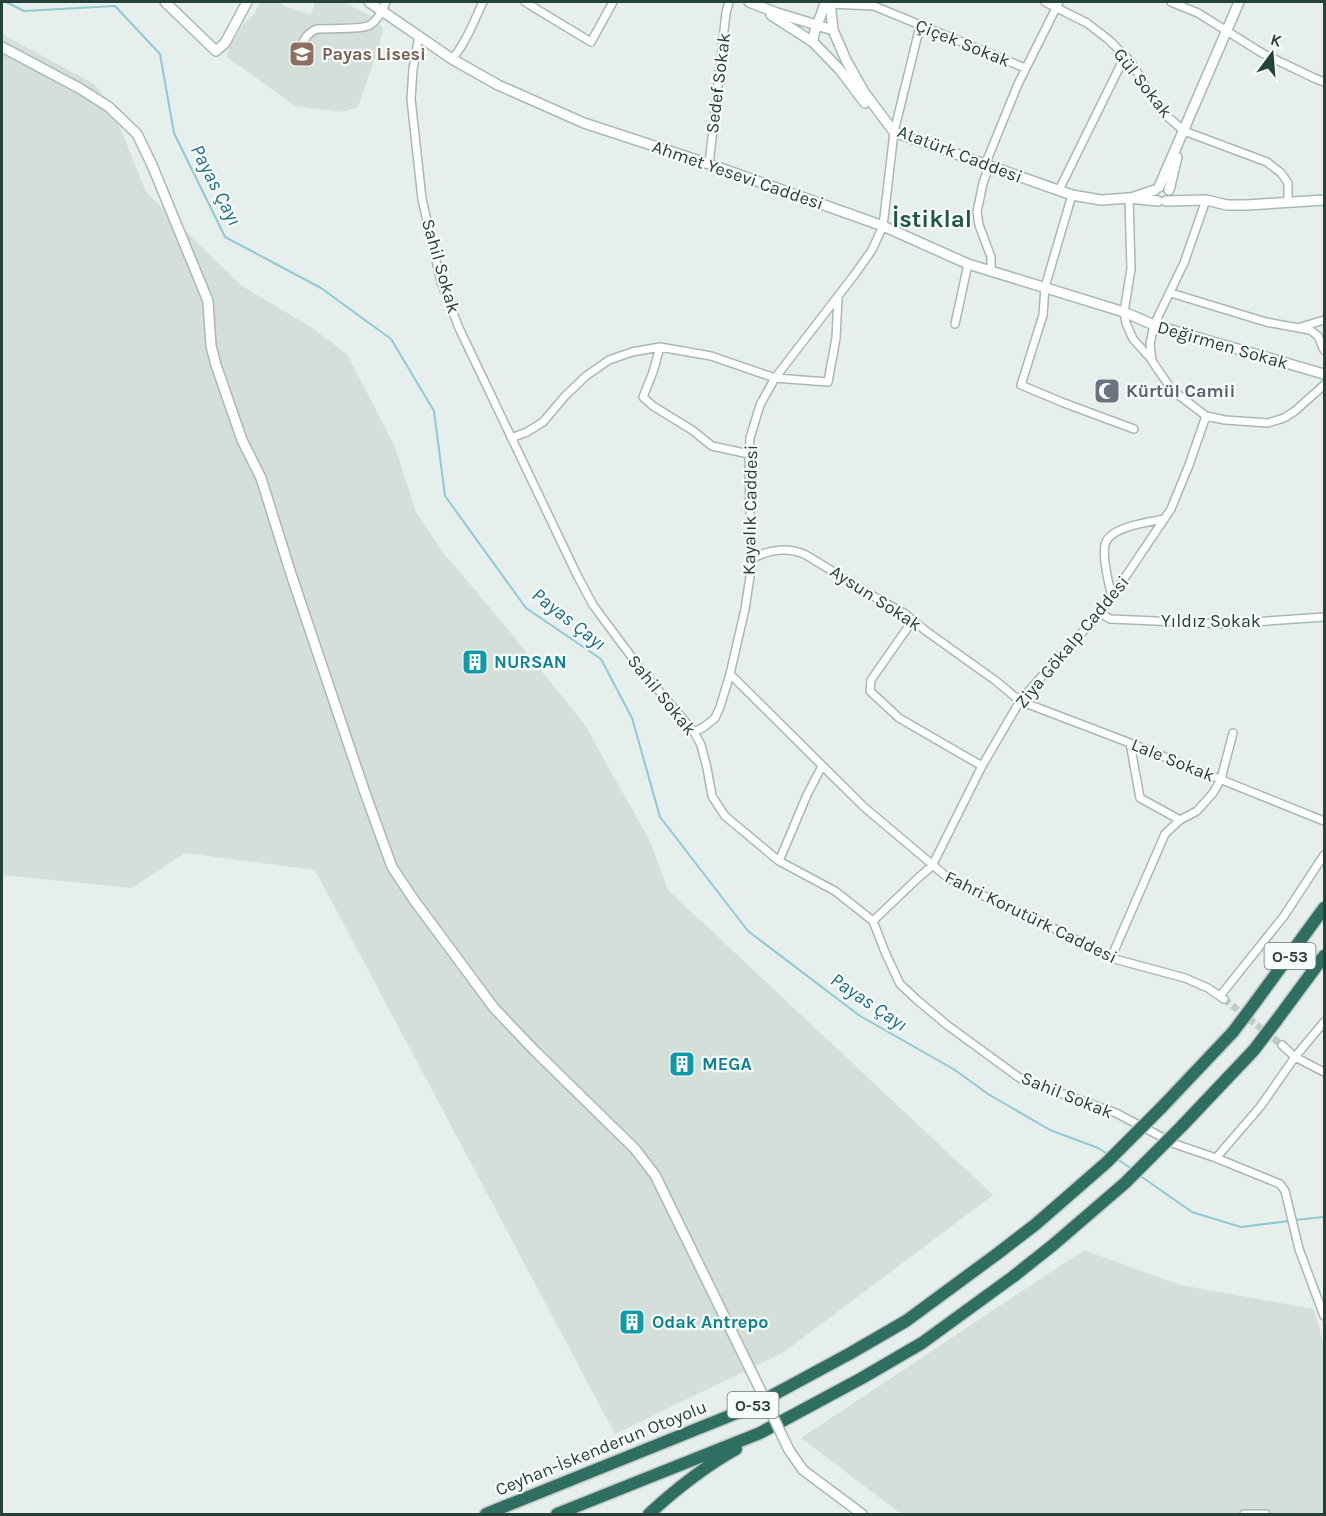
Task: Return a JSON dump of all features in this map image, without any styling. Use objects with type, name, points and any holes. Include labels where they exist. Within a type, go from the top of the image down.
[{"type":"highway","name":"Ceyhan-İskenderun Otoyolu","points":[[486,1515],[748,1408],[849,1354],[906,1320],[998,1254],[1106,1163],[1233,1032],[1324,908]]},
{"type":"highway","name":"O-53","points":[[557,1515],[760,1432],[922,1343],[1014,1276],[1125,1183],[1182,1126],[1254,1050],[1324,956]]},
{"type":"highway","points":[[649,1515],[671,1494],[728,1453],[862,1378]]},
{"type":"highway","points":[[476,1515],[518,1501]]},
{"type":"street","points":[[165,2],[216,51],[225,43],[247,2]]},
{"type":"street","name":"Ahmet Yesevi Caddesi","points":[[369,2],[384,6],[418,36],[452,59],[498,85],[584,123],[709,164],[883,226],[968,264],[1124,312]]},
{"type":"street","points":[[452,59],[464,42],[483,2]]},
{"type":"street","points":[[525,2],[591,42],[613,2]]},
{"type":"street","name":"Sedef Sokak","points":[[709,164],[729,2]]},
{"type":"street","points":[[747,2],[817,25],[835,34],[831,52],[820,50]]},
{"type":"street","points":[[747,2],[779,19],[813,42],[840,70],[866,105],[894,132]]},
{"type":"street","points":[[813,42],[813,34],[828,2]]},
{"type":"street","name":"Çiçek Sokak","points":[[828,2],[875,4],[920,26],[1025,68]]},
{"type":"street","name":"Atatürk Caddesi","points":[[828,2],[835,34],[846,60],[864,92],[894,132],[1072,195],[1101,200],[1163,194],[1206,200]]},
{"type":"street","name":"Gül Sokak","points":[[1045,2],[1058,4],[1110,40],[1131,62],[1160,110],[1184,131],[1267,162],[1281,173],[1288,183],[1288,202]]},
{"type":"street","points":[[1171,2],[1198,13],[1262,53],[1324,82]]},
{"type":"street","points":[[1163,194],[1184,131],[1239,2]]},
{"type":"street","points":[[992,272],[991,257],[979,225],[977,212],[987,165],[1002,121],[1025,68],[1058,4]]},
{"type":"street","points":[[298,52],[310,31],[316,28],[367,27],[384,6]]},
{"type":"street","name":"Kayalık Caddesi","points":[[694,732],[715,718],[720,707],[745,609],[751,570],[750,438],[760,405],[775,378],[855,274],[872,249],[883,226],[894,132],[920,26]]},
{"type":"street","name":"Sahil Sokak","points":[[418,36],[411,99],[422,199],[441,282],[459,328],[593,605],[642,671],[694,732],[707,768],[712,796],[725,816],[779,861],[835,891],[873,921],[900,984],[947,1025],[1021,1079],[1116,1113],[1175,1144],[1280,1184],[1285,1191],[1299,1249],[1324,1316]]},
{"type":"street","points":[[2,47],[79,88],[109,107],[137,134],[152,165],[208,301],[211,346],[216,365],[242,440],[261,478],[292,577],[392,867],[494,1008],[635,1149],[655,1175],[789,1450],[803,1470],[862,1515]]},
{"type":"street","points":[[1059,190],[1125,56]]},
{"type":"street","points":[[1072,195],[1045,286],[1043,315],[1022,385],[1134,429]]},
{"type":"street","points":[[1129,198],[1131,269],[1124,312],[1126,322],[1133,339],[1172,390],[1206,416],[1225,420],[1268,423],[1284,418],[1295,411],[1324,385]]},
{"type":"street","points":[[1152,361],[1150,344],[1154,326],[1184,263],[1206,200],[1227,205],[1247,205],[1324,200]]},
{"type":"street","points":[[955,324],[968,264]]},
{"type":"street","points":[[1171,293],[1266,322],[1310,330],[1318,336],[1324,350]]},
{"type":"street","points":[[511,438],[543,422],[586,376],[609,360],[632,352],[660,347],[711,356],[775,378],[828,382],[836,338],[838,297]]},
{"type":"street","name":"Değirmen Sokak","points":[[1124,312],[1154,326],[1324,374]]},
{"type":"street","points":[[1300,327],[1324,320]]},
{"type":"street","points":[[660,347],[643,397],[652,406],[692,430],[712,446],[749,454]]},
{"type":"street","name":"Ziya Gökalp Caddesi","points":[[932,866],[982,766],[1020,701],[1100,613],[1171,509],[1206,416]]},
{"type":"street","points":[[1112,597],[1105,544],[1109,537],[1122,529],[1164,519]]},
{"type":"street","name":"Aysun Sokak","points":[[751,561],[765,553],[794,550],[822,563],[861,589],[904,613],[1020,701]]},
{"type":"street","name":"Yıldız Sokak","points":[[1100,613],[1110,619],[1225,624],[1324,617]]},
{"type":"street","points":[[913,620],[871,680],[870,691],[899,718],[982,766]]},
{"type":"street","name":"Fahri Korutürk Caddesi","points":[[730,674],[864,807],[946,877],[968,890],[1034,918],[1111,958],[1185,978],[1222,997],[1284,916],[1324,855]]},
{"type":"street","name":"Lale Sokak","points":[[1020,701],[1324,821]]},
{"type":"street","points":[[1111,958],[1165,834],[1180,820],[1197,811],[1213,793],[1221,779],[1233,733]]},
{"type":"street","points":[[1130,743],[1140,798],[1180,820]]},
{"type":"street","points":[[779,861],[822,766]]},
{"type":"street","points":[[873,921],[932,866]]},
{"type":"street","points":[[1216,1158],[1260,1107],[1295,1057],[1324,1022]]},
{"type":"street","points":[[1282,1045],[1295,1057],[1324,1072]]},
{"type":"street","points":[[1244,1515],[1266,1515]]},
{"type":"shaded area","name":"Payas Lisesi","points":[[260,2],[279,2],[311,15],[315,2],[343,2],[375,18],[383,29],[358,107],[342,112],[295,106],[227,57],[228,50],[242,26],[254,14]]},
{"type":"shaded area","points":[[2,34],[94,84],[111,105],[146,192],[242,286],[311,327],[347,354],[395,447],[416,512],[444,554],[583,722],[650,841],[668,890],[993,1195],[784,1352],[615,1434],[315,870],[185,853],[132,888],[2,875]]},
{"type":"shaded area","points":[[1084,1250],[1180,1285],[1314,1309],[1324,1345],[1324,1514],[901,1514],[801,1438]]},
{"type":"waterway","name":"Payas Çayı","points":[[6,2],[24,11],[115,6],[160,54],[174,133],[225,237],[321,288],[391,339],[434,411],[445,496],[526,608],[601,659],[632,718],[660,817],[748,931],[860,1016],[955,1070],[988,1094],[1050,1130],[1098,1148],[1109,1155]]},
{"type":"waterway","name":"Payas Çayı","points":[[1117,1159],[1132,1169]]},
{"type":"waterway","name":"Payas Çayı","points":[[1139,1175],[1192,1212],[1241,1227],[1289,1221]]},
{"type":"waterway","name":"Payas Çayı","points":[[1295,1220],[1324,1218]]},
{"type":"tunnel","points":[[1224,999],[1282,1045]]},
{"type":"place","name":"Payas Lisesi","points":[[302,54]]},
{"type":"place","name":"Kürtül Camii","points":[[1107,391]]},
{"type":"place","name":"NURSAN","points":[[475,662]]},
{"type":"place","name":"MEGA","points":[[682,1064]]},
{"type":"place","name":"Odak Antrepo","points":[[632,1322]]},
{"type":"district","name":"İstiklal","points":[[932,219]]}]
